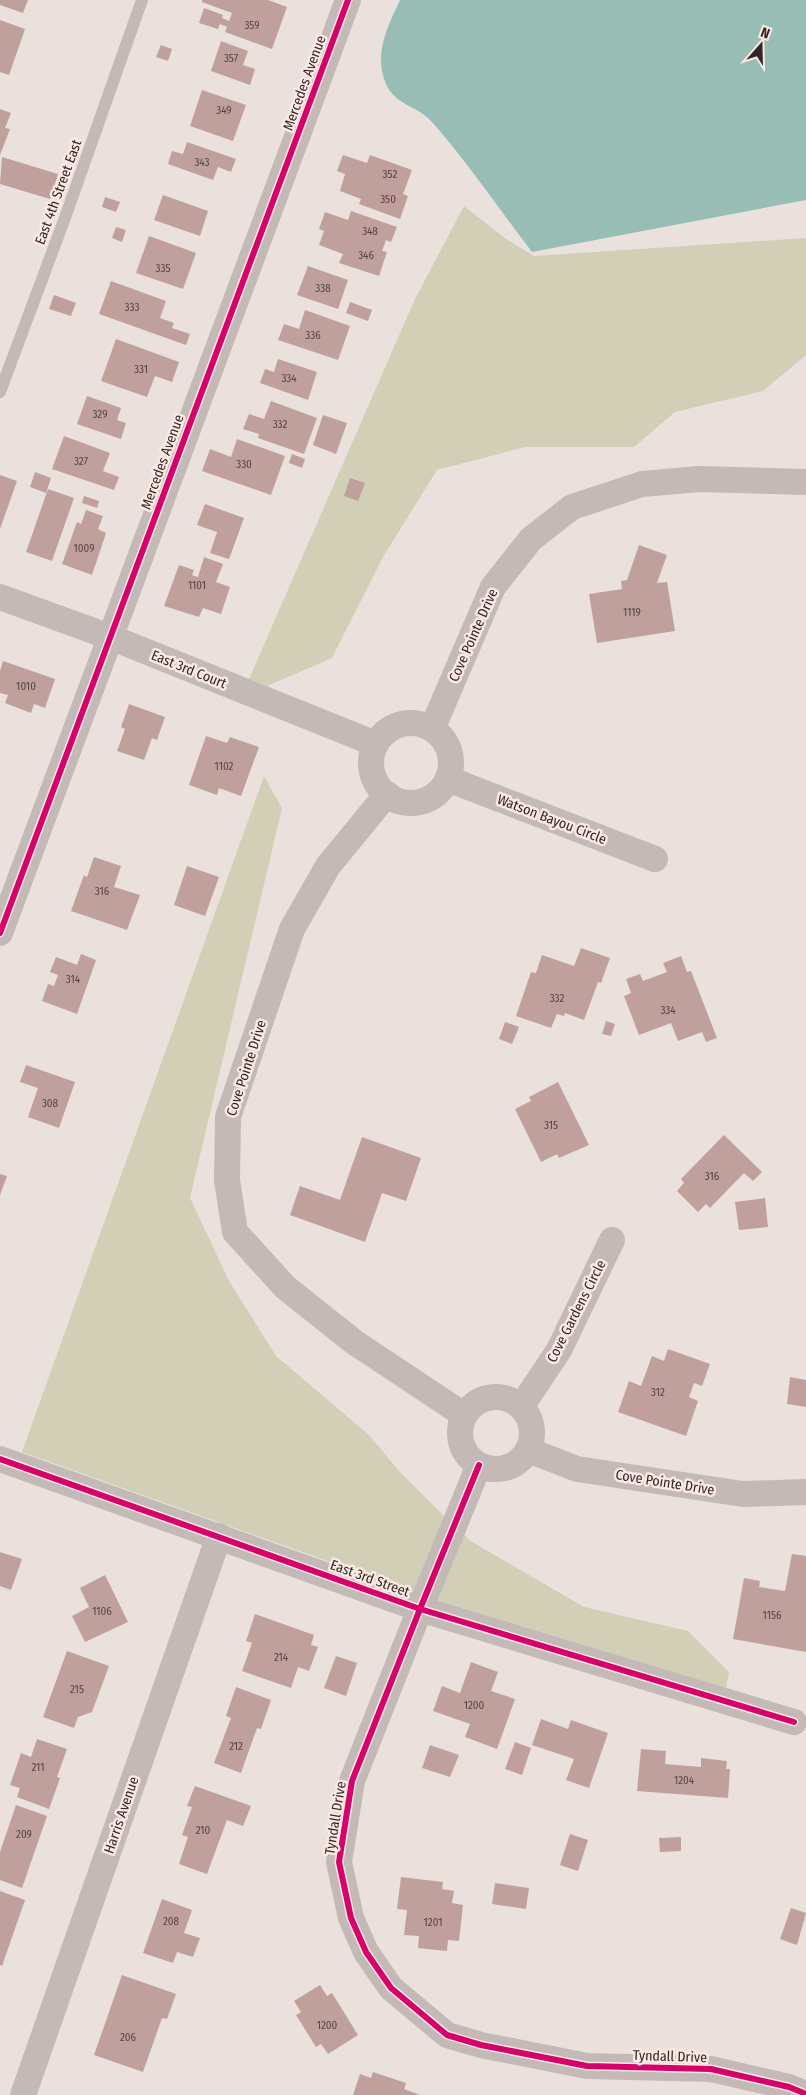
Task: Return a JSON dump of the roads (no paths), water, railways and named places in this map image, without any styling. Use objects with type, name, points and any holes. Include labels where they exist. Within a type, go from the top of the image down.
[{"type":"street","name":"Mercedes Avenue","points":[[0,933],[348,0]]},
{"type":"street","name":"Cove Pointe Drive","points":[[432,729],[493,587],[531,539],[572,507],[642,484],[699,480],[806,482]]},
{"type":"street","name":"East 3rd Court","points":[[0,597],[110,637],[376,744]]},
{"type":"street","points":[[415,723],[432,729],[446,742],[450,754],[451,766],[448,779],[437,794],[419,802],[405,802],[392,798],[381,790],[374,778],[371,764],[376,744],[390,729],[403,724],[415,723]]},
{"type":"street","name":"Watson Bayou Circle","points":[[448,779],[655,859]]},
{"type":"street","name":"Cove Pointe Drive","points":[[387,794],[328,866],[292,929],[228,1117],[227,1180],[235,1232],[285,1287],[354,1342],[464,1414]]},
{"type":"street","name":"Cove Gardens Circle","points":[[521,1407],[559,1350],[612,1240]]},
{"type":"street","points":[[493,1396],[506,1397],[521,1407],[531,1422],[533,1435],[524,1457],[514,1465],[502,1469],[490,1469],[480,1466],[470,1458],[463,1449],[460,1438],[460,1426],[464,1414],[472,1406],[482,1399],[493,1396]]},
{"type":"street","name":"Cove Pointe Drive","points":[[528,1450],[586,1470],[743,1494],[806,1492]]},
{"type":"street","name":"East 3rd Street","points":[[0,1459],[420,1609],[794,1722]]},
{"type":"street","name":"Tyndall Drive","points":[[480,1466],[420,1609],[352,1781],[340,1862],[351,1918],[366,1952],[391,1988],[447,2035],[481,2045],[587,2066],[711,2069],[789,2087],[806,2094]]},
{"type":"street","name":"Harris Avenue","points":[[22,2095],[219,1536]]},
{"type":"lane","name":"East 4th Street East","points":[[0,392],[66,215],[142,0]]},
{"type":"water","points":[[400,0],[806,0],[806,200],[532,252],[471,170],[432,122],[420,112],[395,97],[386,84],[382,73],[382,51],[387,30]]}]
